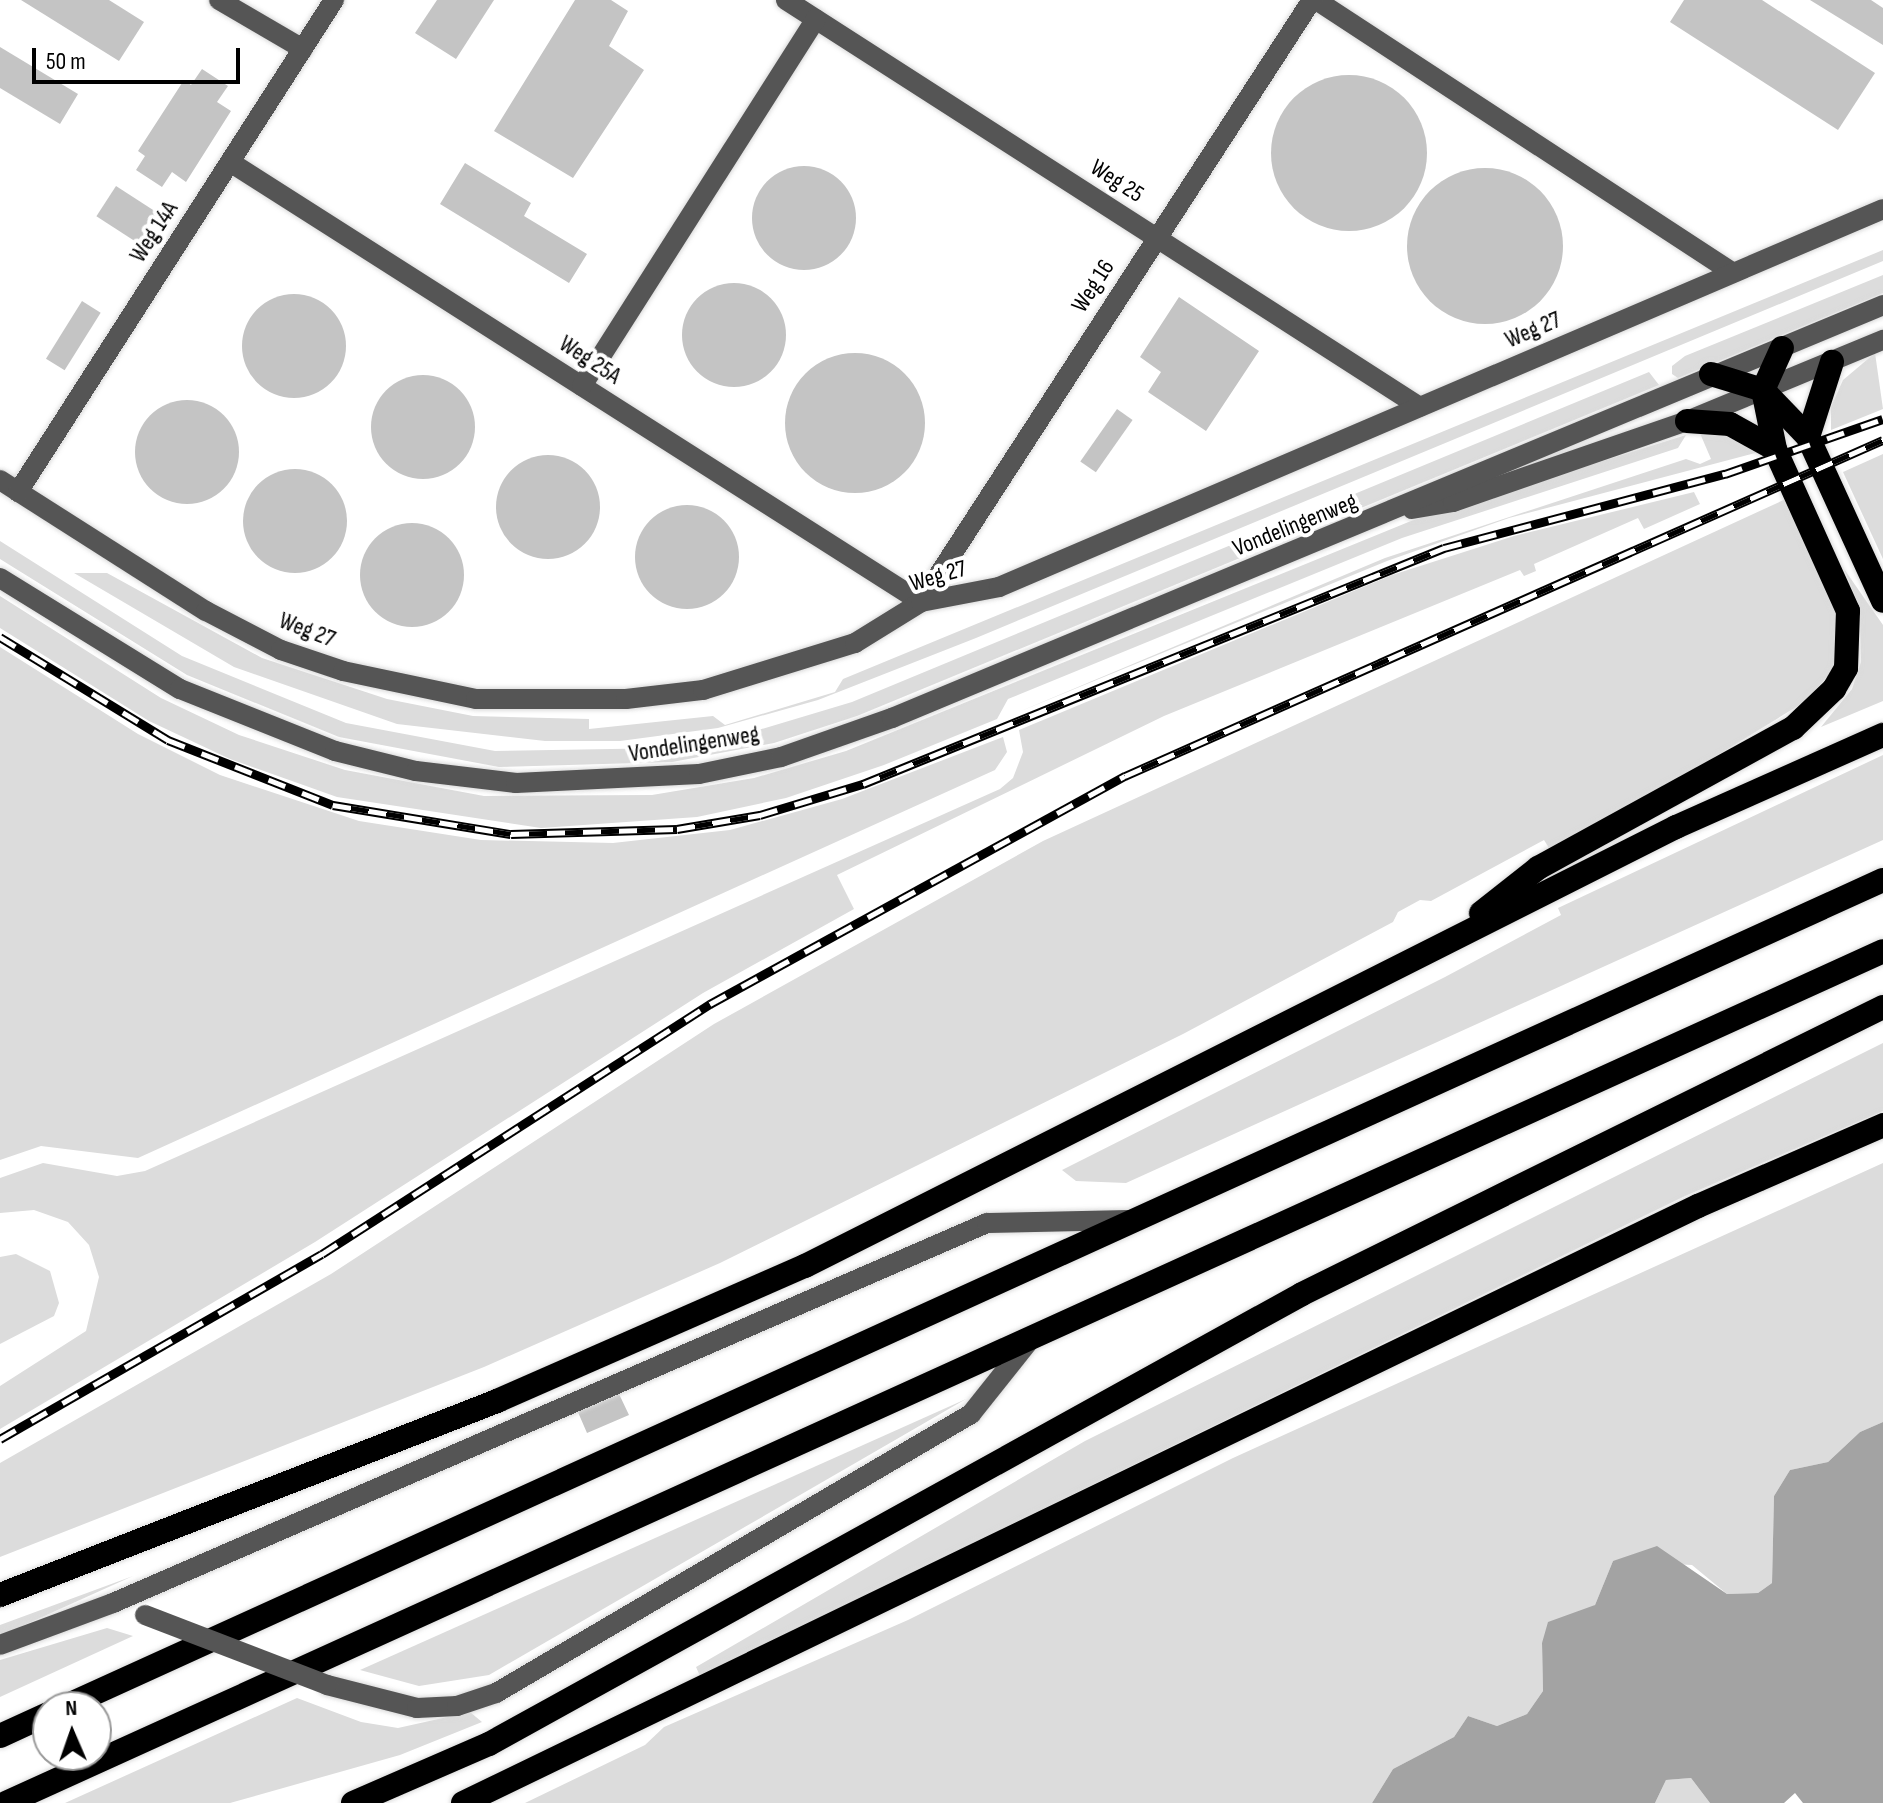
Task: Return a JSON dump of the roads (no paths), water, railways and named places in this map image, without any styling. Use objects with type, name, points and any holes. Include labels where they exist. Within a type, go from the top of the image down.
[{"type":"highway","points":[[1438,946],[1538,868],[1793,728],[1834,689],[1846,668],[1848,611],[1775,449],[1763,390],[1782,348]]},
{"type":"highway","points":[[1808,437],[1832,362]]},
{"type":"highway","points":[[1711,374],[1763,390],[1808,437],[1883,601]]},
{"type":"highway","points":[[1687,421],[1730,424],[1775,449]]},
{"type":"highway","points":[[0,1595],[469,1413],[791,1272],[1200,1071],[1548,891],[1883,735]]},
{"type":"highway","points":[[99,1691],[1883,880]]},
{"type":"highway","points":[[6,1803],[1883,951]]},
{"type":"highway","points":[[353,1803],[514,1731],[1302,1294],[1883,1007]]},
{"type":"highway","points":[[463,1803],[1698,1206],[1883,1125]]},
{"type":"highway","points":[[0,1736],[32,1721]]},
{"type":"street","points":[[219,0],[303,49]]},
{"type":"street","name":"Weg 14A","points":[[18,492],[334,0]]},
{"type":"street","name":"Weg 25","points":[[786,0],[1420,407]]},
{"type":"street","points":[[1314,0],[1733,273]]},
{"type":"street","name":"Weg 16","points":[[921,602],[1155,237],[1314,0]]},
{"type":"street","points":[[582,386],[816,19]]},
{"type":"street","name":"Weg 25A","points":[[230,162],[921,602]]},
{"type":"street","name":"Weg 27","points":[[0,480],[206,611],[281,650],[343,671],[476,699],[612,699],[703,690],[855,643],[921,602],[999,587],[1883,209]]},
{"type":"street","name":"Vondelingenweg","points":[[0,578],[173,685],[295,739],[450,776],[616,783],[707,772],[829,742],[1397,511],[1711,374],[1883,305]]},
{"type":"street","name":"Vondelingenweg","points":[[1397,511],[1453,502],[1687,421],[1883,340]]},
{"type":"street","points":[[0,1645],[113,1603],[987,1223],[1134,1220]]},
{"type":"street","points":[[113,1603],[327,1685],[417,1708],[457,1706],[496,1693],[971,1414],[1035,1334]]},
{"type":"railway","points":[[0,637],[168,740],[333,805],[511,834],[677,829],[760,815],[863,784],[1444,548],[1725,474],[1883,419]]},
{"type":"railway","points":[[0,1439],[322,1254],[710,1004],[1125,776],[1883,440]]}]
